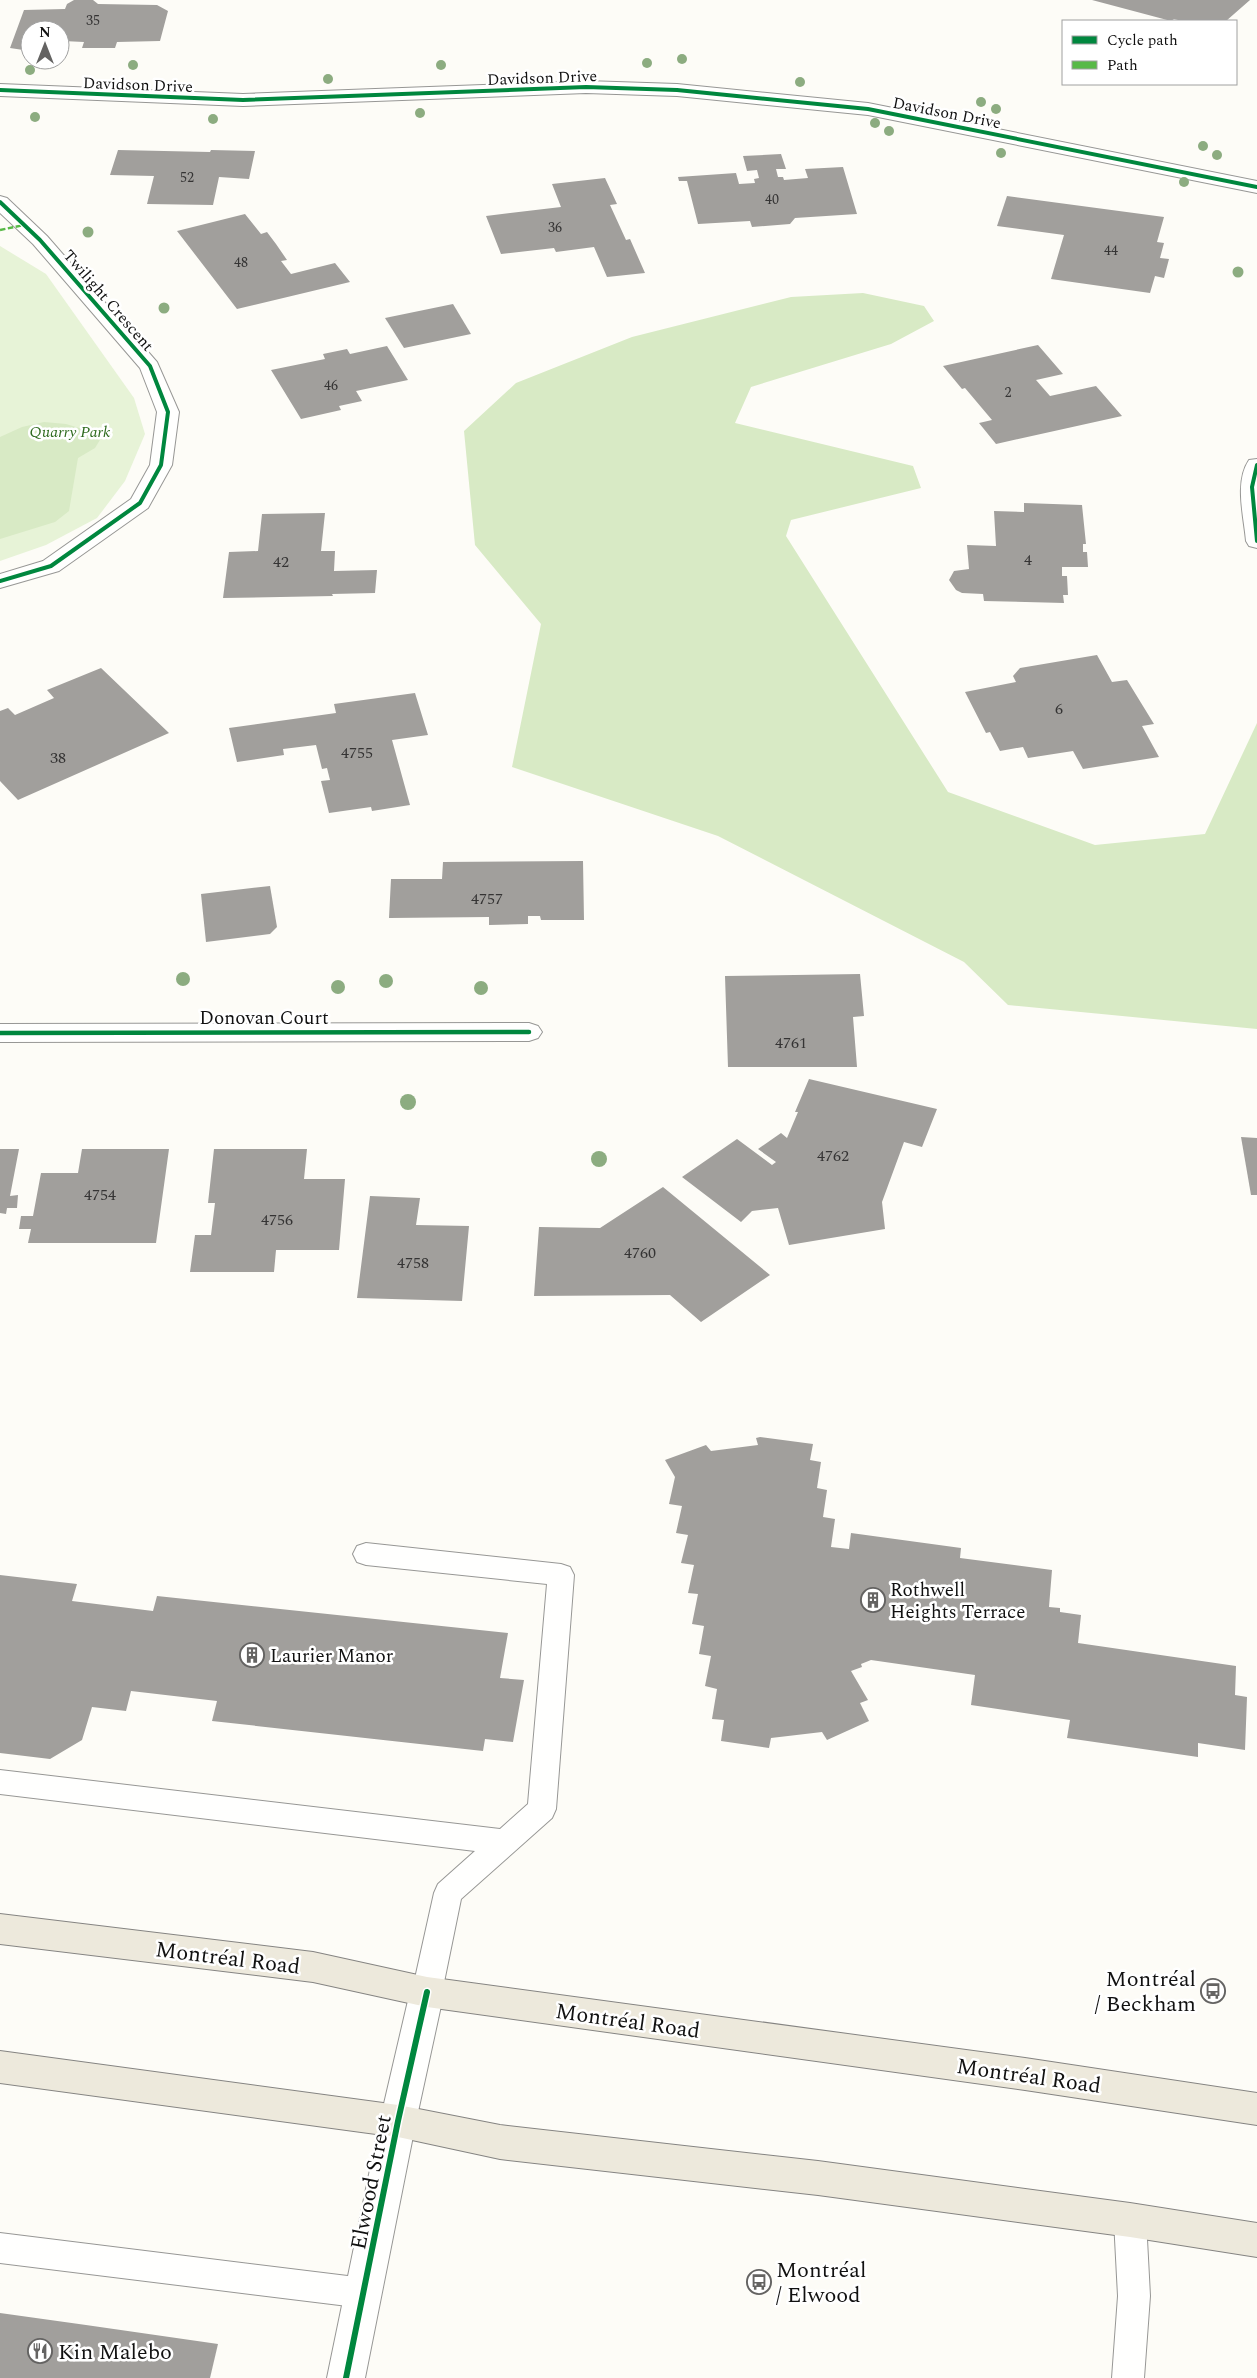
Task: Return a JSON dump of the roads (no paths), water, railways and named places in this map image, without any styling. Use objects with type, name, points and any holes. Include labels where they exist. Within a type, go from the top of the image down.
[{"type":"main road","name":"Montréal Road","points":[[0,1928],[312,1968],[427,1992],[1025,2074],[1257,2109]]},
{"type":"main road","points":[[0,2067],[398,2120],[500,2142],[818,2178],[1130,2220],[1257,2240]]},
{"type":"street","name":"Davidson Drive","points":[[0,90],[243,100],[586,87],[677,90],[868,109],[1257,187]]},
{"type":"street","name":"Twilight Crescent","points":[[0,202],[40,240],[150,366],[168,412],[161,464],[140,503],[51,566],[0,581]]},
{"type":"street","points":[[1257,465],[1252,487],[1257,541]]},
{"type":"street","name":"Donovan Court","points":[[0,1032],[529,1032]]},
{"type":"street","name":"Elwood Street","points":[[346,2378],[398,2120],[427,1992]]},
{"type":"lane","points":[[366,1554],[561,1575],[542,1809],[448,1893],[427,1992]]},
{"type":"lane","points":[[0,1782],[506,1842]]},
{"type":"lane","points":[[1128,2378],[1134,2296],[1130,2220]]},
{"type":"lane","points":[[0,2248],[364,2293]]},
{"type":"place","name":"Rothwell Heights Terrace","points":[[873,1600]]},
{"type":"place","name":"Laurier Manor","points":[[252,1655]]},
{"type":"place","name":"Montréal / Beckham","points":[[1213,1991]]},
{"type":"place","name":"Montréal / Elwood","points":[[759,2282]]},
{"type":"place","name":"Kin Malebo","points":[[40,2351]]},
{"type":"park label","name":"Quarry Park","points":[[70,431]]}]
